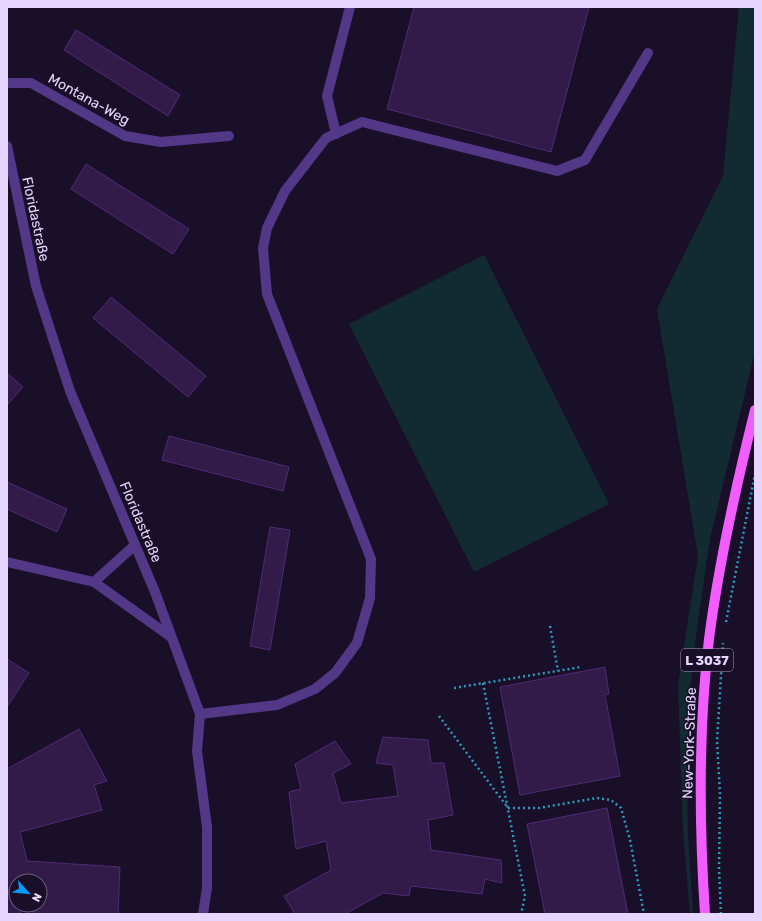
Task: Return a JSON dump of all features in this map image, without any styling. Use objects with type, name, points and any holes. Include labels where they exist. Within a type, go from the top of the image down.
[{"type":"main road","name":"New-York-Straße","points":[[706,914],[701,819],[703,700],[717,581],[728,522],[755,410]]},
{"type":"street","points":[[336,134],[327,96],[350,7]]},
{"type":"street","points":[[200,714],[277,705],[315,689],[335,673],[357,643],[370,598],[371,559],[267,294],[262,248],[267,228],[285,191],[326,138],[362,122],[557,172],[585,160],[648,53]]},
{"type":"street","name":"Montana-Weg","points":[[7,83],[31,83],[125,136],[162,142],[229,136]]},
{"type":"street","name":"Floridastraße","points":[[7,146],[38,293],[70,391],[155,592],[200,714],[197,751],[207,827],[207,888],[203,914]]},
{"type":"street","points":[[94,582],[135,545]]},
{"type":"street","points":[[7,562],[94,582],[171,637]]},
{"type":"path","points":[[726,626],[755,474]]},
{"type":"path","points":[[550,626],[558,671]]},
{"type":"path","points":[[721,914],[719,870],[720,794],[717,741],[724,641]]},
{"type":"path","points":[[454,688],[581,667]]},
{"type":"path","points":[[483,683],[525,896],[522,914]]},
{"type":"path","points":[[439,716],[508,808]]},
{"type":"path","points":[[508,808],[538,808],[596,798],[611,800],[621,808],[630,840],[644,914]]},
{"type":"shaded area","points":[[739,7],[755,7],[755,351],[710,539],[697,627],[688,710],[688,833],[693,914],[690,914],[683,831],[678,685],[698,556],[657,309],[723,176]]},
{"type":"shaded area","points":[[484,255],[609,504],[474,572],[349,324]]},
{"type":"building","points":[[414,7],[589,7],[551,152],[387,109]]},
{"type":"building","points":[[76,30],[180,95],[168,116],[64,50]]},
{"type":"building","points":[[86,164],[189,229],[173,254],[71,189]]},
{"type":"building","points":[[111,297],[206,376],[188,397],[93,318]]},
{"type":"building","points":[[7,373],[23,387],[7,405]]},
{"type":"building","points":[[169,436],[289,467],[283,491],[162,460]]},
{"type":"building","points":[[7,482],[67,509],[57,532],[7,509]]},
{"type":"building","points":[[270,527],[290,530],[270,650],[250,646]]},
{"type":"building","points":[[7,659],[29,673],[7,707]]},
{"type":"building","points":[[605,667],[609,694],[605,695],[620,776],[520,795],[500,687]]},
{"type":"building","points":[[79,729],[107,781],[94,785],[102,810],[20,832],[27,861],[120,867],[118,914],[33,914],[48,913],[48,873],[8,873],[8,913],[20,913],[7,914],[7,769]]},
{"type":"building","points":[[383,737],[428,740],[431,763],[444,763],[453,815],[428,820],[431,850],[501,860],[502,883],[485,879],[482,894],[411,886],[409,896],[383,893],[345,914],[295,914],[284,896],[331,870],[326,841],[296,849],[289,792],[301,789],[295,764],[335,741],[351,764],[333,773],[341,803],[398,796],[393,765],[376,763]]},
{"type":"building","points":[[607,808],[628,914],[545,914],[527,824]]}]
